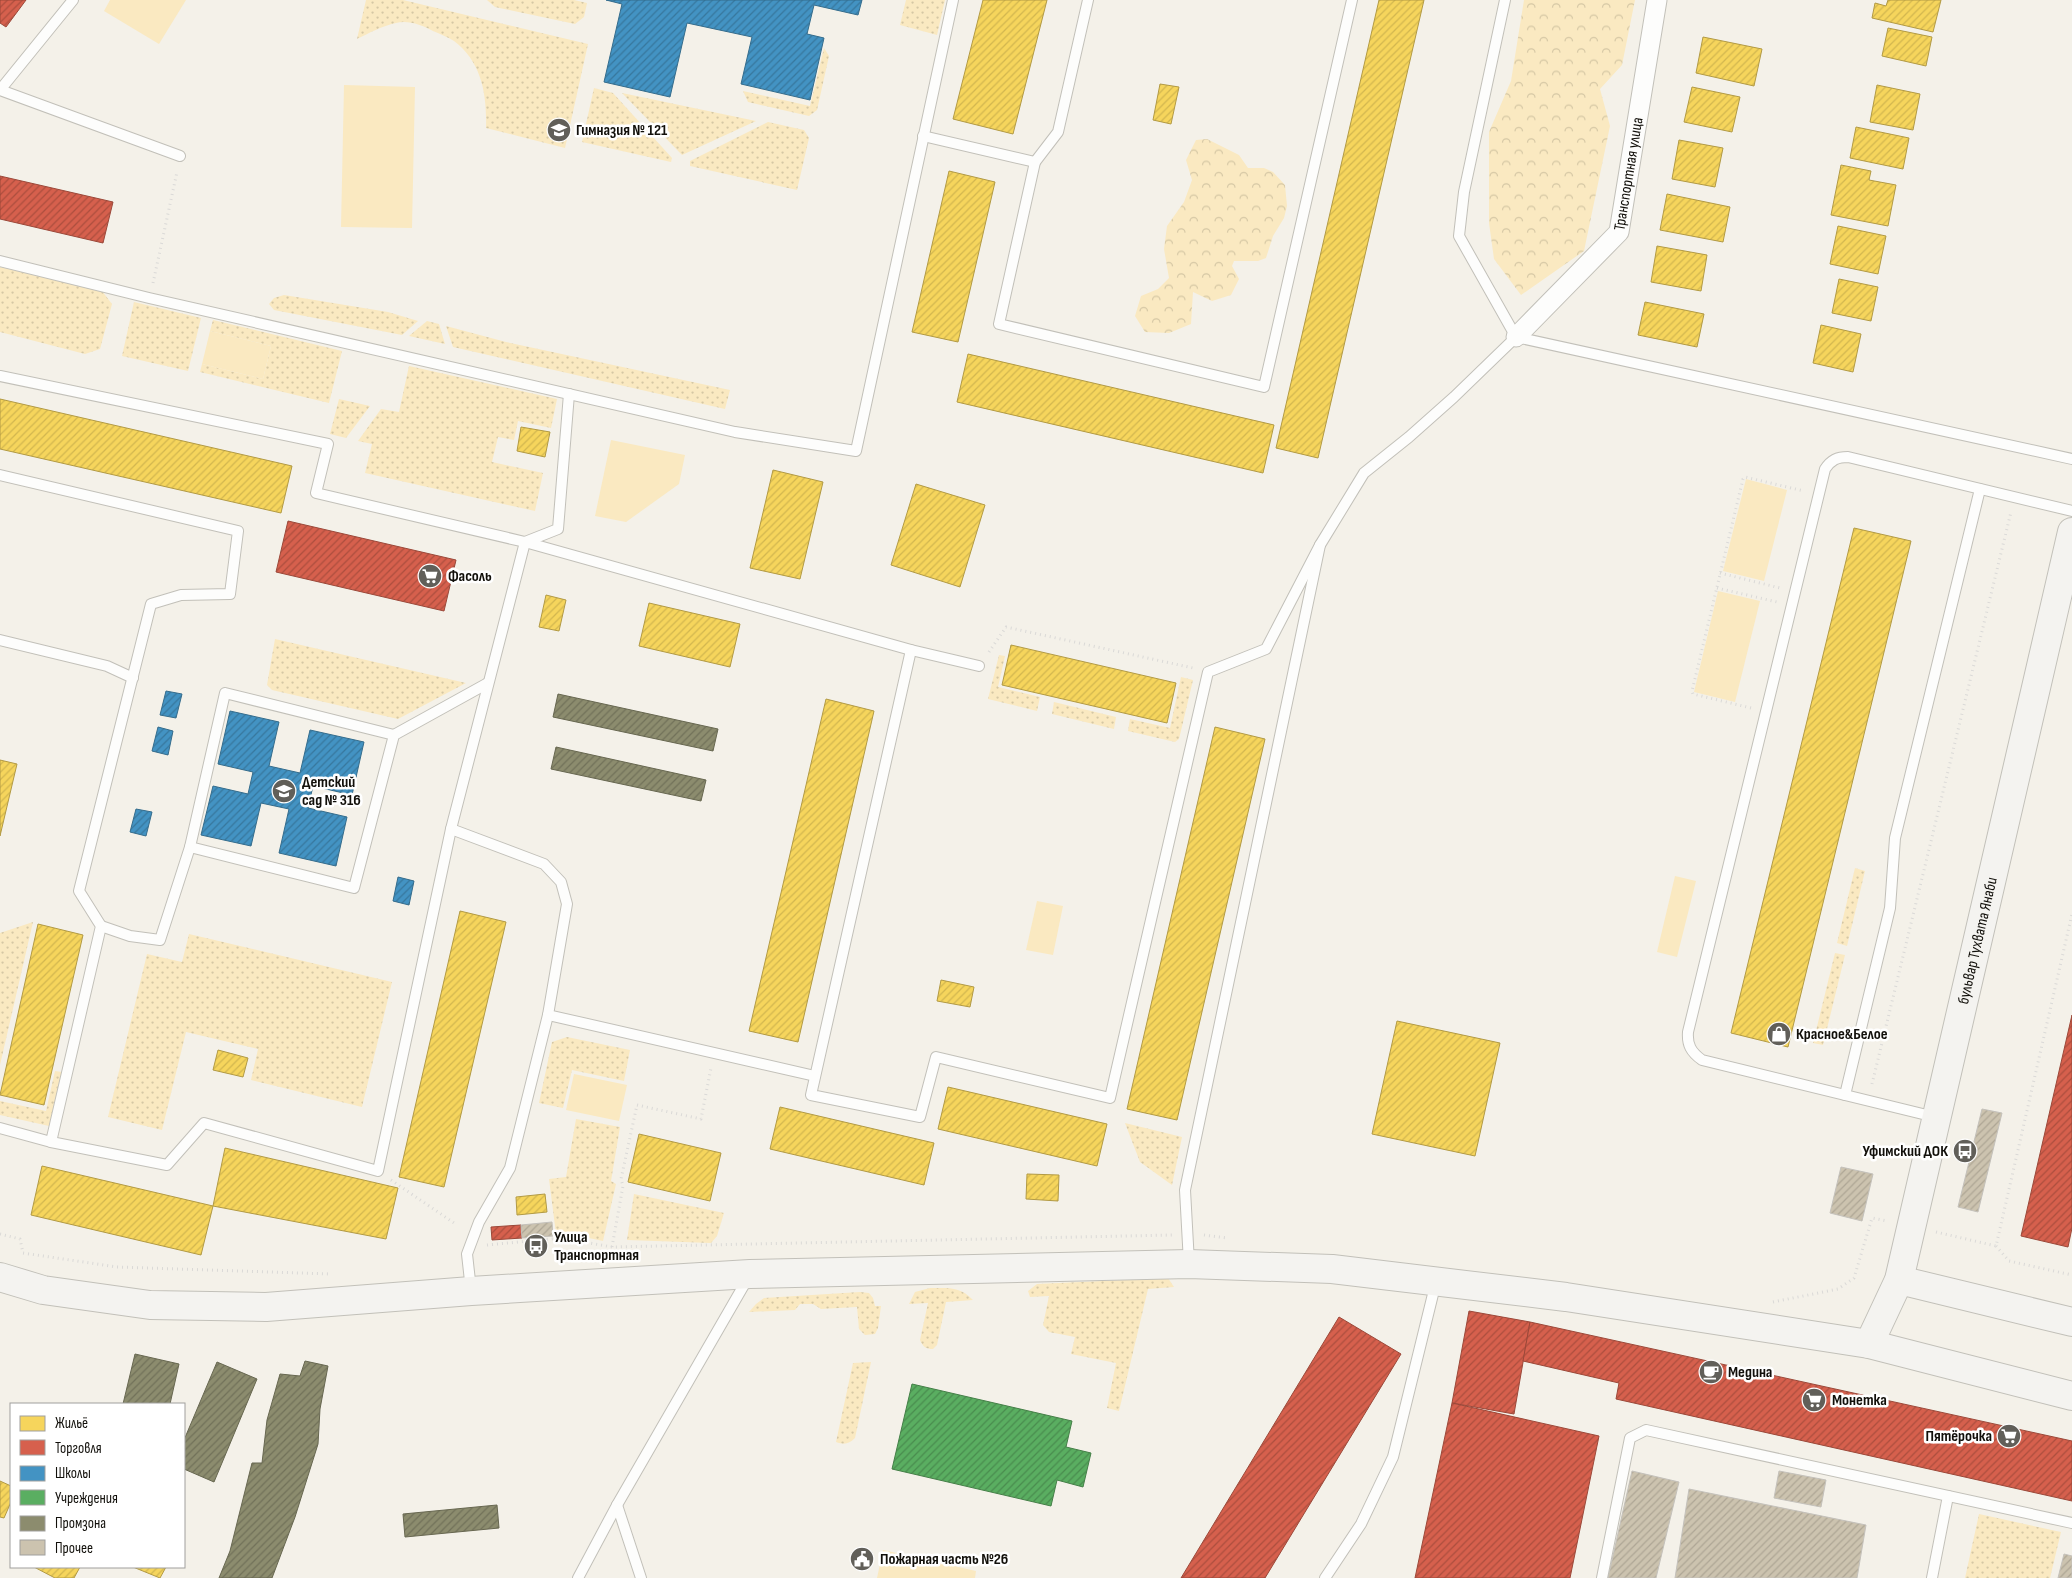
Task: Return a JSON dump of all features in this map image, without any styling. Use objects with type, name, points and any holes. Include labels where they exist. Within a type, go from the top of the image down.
[{"type":"street","name":"Транспортная улица","points":[[1516,337],[1619,232],[1657,0]]},
{"type":"street","name":"бульвар Тухвата Янаби","points":[[1869,1344],[1899,1280],[1936,1118],[2064,601],[2072,532]]},
{"type":"street","points":[[0,1277],[43,1290],[150,1305],[266,1307],[471,1290],[750,1274],[1189,1264],[1332,1268],[1566,1297],[1869,1344],[2072,1396]]},
{"type":"street","points":[[1899,1280],[2072,1322]]},
{"type":"lane","points":[[73,0],[0,90],[180,156]]},
{"type":"lane","points":[[0,262],[735,432],[856,451],[953,0]]},
{"type":"lane","points":[[1088,0],[1058,132],[1034,162],[1000,324],[1264,387],[1352,0]]},
{"type":"lane","points":[[1505,0],[1464,192],[1459,236],[1516,337],[2072,459]]},
{"type":"lane","points":[[923,136],[1034,162]]},
{"type":"lane","points":[[911,650],[811,1095],[920,1117],[936,1057],[1110,1098],[1208,672],[1266,649],[1320,545],[1364,473],[1454,398],[1516,337]]},
{"type":"lane","points":[[0,376],[328,444],[316,493],[525,542],[911,650],[979,666]]},
{"type":"lane","points":[[525,542],[558,530],[569,394]]},
{"type":"lane","points":[[1936,1118],[1702,1060],[1694,1054],[1688,1041],[1688,1032],[1795,591],[1828,464],[1840,457],[1848,457],[2072,511]]},
{"type":"lane","points":[[0,476],[238,530],[230,594],[181,594],[151,604],[79,891],[101,926],[130,936],[160,940],[190,847],[225,693],[394,735],[488,683]]},
{"type":"lane","points":[[1845,1095],[1889,914],[1895,838],[1980,489]]},
{"type":"lane","points":[[0,1128],[51,1142],[167,1165],[204,1123],[378,1171],[451,829],[525,542]]},
{"type":"lane","points":[[1189,1264],[1185,1190],[1320,545]]},
{"type":"lane","points":[[0,640],[107,666],[133,678]]},
{"type":"lane","points":[[190,847],[354,888],[394,735]]},
{"type":"lane","points":[[451,829],[544,864],[560,882],[566,904],[548,1015],[510,1168],[480,1222],[467,1254],[471,1290]]},
{"type":"lane","points":[[51,1142],[101,926]]},
{"type":"lane","points":[[548,1015],[815,1076]]},
{"type":"lane","points":[[578,1578],[617,1505],[750,1274]]},
{"type":"lane","points":[[1325,1578],[1361,1524],[1393,1457],[1437,1282]]},
{"type":"lane","points":[[1602,1578],[1630,1438],[1646,1430],[2072,1523]]},
{"type":"lane","points":[[1932,1578],[1948,1496]]},
{"type":"lane","points":[[617,1505],[641,1578]]},
{"type":"path","points":[[150,298],[180,156]]},
{"type":"path","points":[[1766,712],[1692,693],[1720,573],[1744,477],[1819,495]]},
{"type":"path","points":[[1868,1101],[2015,497]]},
{"type":"path","points":[[1720,573],[1795,591]]},
{"type":"path","points":[[1717,588],[1792,606]]},
{"type":"path","points":[[979,666],[1006,627],[1208,672]]},
{"type":"path","points":[[1996,1246],[2072,914]]},
{"type":"path","points":[[612,1247],[623,1186],[621,1179],[637,1106],[701,1119],[714,1052]]},
{"type":"path","points":[[378,1171],[457,1225]]},
{"type":"path","points":[[1838,1289],[1854,1278],[1872,1218],[1892,1222]]},
{"type":"path","points":[[1936,1232],[1996,1246],[2009,1261],[2072,1275]]},
{"type":"green space","points":[[110,0],[186,0],[159,44],[104,11]]},
{"type":"green space","points":[[366,0],[403,0],[588,44],[565,148],[486,128],[484,92],[477,69],[463,49],[449,38],[420,25],[405,22],[386,26],[357,39]]},
{"type":"green space","points":[[487,0],[574,0],[587,3],[584,17],[575,24],[495,7]]},
{"type":"green space","points":[[906,0],[945,0],[937,35],[900,25]]},
{"type":"green space","points":[[1524,0],[1635,0],[1622,65],[1600,89],[1610,126],[1584,251],[1521,295],[1494,259],[1489,223],[1489,132],[1511,81]]},
{"type":"green space","points":[[824,48],[829,56],[817,110],[809,116],[748,102],[743,91],[810,106]]},
{"type":"green space","points":[[344,85],[415,87],[412,228],[341,227]]},
{"type":"green space","points":[[594,88],[613,93],[672,158],[671,162],[582,142]]},
{"type":"green space","points":[[622,93],[756,121],[682,155]]},
{"type":"green space","points":[[768,122],[804,130],[809,138],[797,190],[690,166],[690,161]]},
{"type":"green space","points":[[1207,139],[1239,155],[1248,168],[1264,168],[1273,172],[1285,185],[1287,206],[1284,218],[1273,236],[1266,258],[1258,261],[1234,261],[1232,266],[1239,279],[1231,295],[1212,301],[1193,292],[1191,324],[1169,333],[1145,332],[1135,316],[1141,296],[1158,289],[1169,278],[1164,249],[1167,226],[1184,202],[1192,180],[1186,160],[1196,140]]},
{"type":"green space","points":[[0,267],[102,291],[112,304],[100,349],[85,354],[0,332]]},
{"type":"green space","points":[[284,295],[388,312],[418,321],[402,335],[274,310],[269,304],[274,298]]},
{"type":"green space","points":[[134,302],[201,318],[188,371],[122,356]]},
{"type":"green space","points":[[213,320],[342,351],[329,403],[200,372],[202,364],[263,379],[271,346],[210,331]]},
{"type":"green space","points":[[427,321],[439,324],[445,344],[409,336]]},
{"type":"green space","points":[[446,326],[506,342],[730,390],[725,409],[453,347]]},
{"type":"green space","points":[[210,331],[271,346],[263,379],[202,364]]},
{"type":"green space","points":[[409,366],[557,399],[551,428],[518,421],[514,440],[498,437],[492,462],[543,473],[535,511],[365,473],[372,444],[358,441],[381,409],[399,412]]},
{"type":"green space","points":[[339,399],[370,406],[346,438],[330,434]]},
{"type":"green space","points":[[611,440],[685,455],[679,484],[626,522],[595,516]]},
{"type":"green space","points":[[1746,479],[1787,490],[1764,581],[1723,571]]},
{"type":"green space","points":[[1718,591],[1760,601],[1735,702],[1694,692]]},
{"type":"green space","points":[[275,639],[466,683],[398,719],[272,690],[267,685]]},
{"type":"green space","points":[[999,655],[1005,656],[998,687],[1040,697],[1037,711],[988,699]]},
{"type":"green space","points":[[1181,677],[1193,680],[1179,739],[1175,742],[1128,731],[1130,719],[1170,728]]},
{"type":"green space","points":[[1054,702],[1116,717],[1114,729],[1052,714]]},
{"type":"green space","points":[[1855,868],[1865,871],[1847,946],[1837,943]]},
{"type":"green space","points":[[1675,876],[1696,881],[1677,957],[1657,952]]},
{"type":"green space","points":[[1037,901],[1063,906],[1053,955],[1026,950]]},
{"type":"green space","points":[[33,922],[0,1065],[0,933]]},
{"type":"green space","points":[[189,934],[392,982],[362,1107],[251,1080],[258,1049],[186,1032],[162,1130],[108,1117],[147,954],[182,962]]},
{"type":"green space","points":[[1835,953],[1845,955],[1823,1045],[1813,1043]]},
{"type":"green space","points":[[567,1037],[630,1050],[624,1081],[572,1070],[563,1108],[539,1103],[552,1042]]},
{"type":"green space","points":[[55,1071],[62,1072],[49,1126],[0,1115],[0,1101],[46,1111]]},
{"type":"green space","points":[[574,1074],[627,1085],[619,1121],[566,1110]]},
{"type":"green space","points":[[576,1119],[620,1127],[611,1181],[616,1184],[603,1241],[565,1233],[556,1234],[549,1179],[566,1177]]},
{"type":"green space","points":[[1125,1123],[1182,1137],[1172,1185],[1140,1162]]},
{"type":"green space","points":[[634,1194],[724,1213],[717,1236],[711,1243],[627,1240]]},
{"type":"green space","points":[[1168,1278],[1174,1287],[1148,1289],[1119,1411],[1107,1408],[1116,1363],[1071,1354],[1075,1337],[1049,1332],[1043,1325],[1049,1296],[1030,1297],[1028,1291],[1037,1284]]},
{"type":"green space","points":[[930,1288],[958,1290],[973,1300],[946,1302],[937,1345],[933,1349],[925,1347],[920,1340],[928,1303],[909,1304],[915,1292]]},
{"type":"green space","points":[[869,1293],[873,1298],[875,1306],[881,1306],[878,1328],[875,1334],[865,1335],[859,1329],[857,1307],[821,1309],[813,1304],[800,1304],[795,1310],[749,1312],[764,1298]]},
{"type":"green space","points":[[871,1362],[855,1438],[851,1442],[836,1442],[853,1363]]},
{"type":"green space","points":[[1979,1514],[2061,1532],[2050,1578],[1965,1578]]},
{"type":"green space","points":[[883,1550],[976,1571],[975,1578],[877,1578]]},
{"type":"building: Жильё","points":[[983,0],[1047,0],[1013,134],[953,119]]},
{"type":"building: Жильё","points":[[1379,0],[1424,0],[1318,458],[1276,448]]},
{"type":"building: Жильё","points":[[1888,0],[1941,0],[1933,32],[1872,18],[1875,3],[1886,6]]},
{"type":"building: Жильё","points":[[1888,28],[1932,37],[1926,66],[1882,56]]},
{"type":"building: Жильё","points":[[1703,37],[1762,49],[1754,86],[1696,73]]},
{"type":"building: Жильё","points":[[1160,84],[1179,87],[1171,124],[1153,120]]},
{"type":"building: Жильё","points":[[1877,85],[1920,94],[1913,130],[1870,122]]},
{"type":"building: Жильё","points":[[1692,87],[1740,97],[1732,132],[1684,122]]},
{"type":"building: Жильё","points":[[1856,127],[1909,138],[1903,169],[1850,158]]},
{"type":"building: Жильё","points":[[1679,140],[1723,148],[1715,187],[1672,179]]},
{"type":"building: Жильё","points":[[1841,165],[1871,171],[1869,180],[1896,185],[1888,226],[1831,215]]},
{"type":"building: Жильё","points":[[949,171],[995,182],[958,342],[912,332]]},
{"type":"building: Жильё","points":[[1667,194],[1730,207],[1723,242],[1660,230]]},
{"type":"building: Жильё","points":[[1838,226],[1886,236],[1878,274],[1830,264]]},
{"type":"building: Жильё","points":[[1657,246],[1707,255],[1701,291],[1651,282]]},
{"type":"building: Жильё","points":[[1839,279],[1878,287],[1871,321],[1832,313]]},
{"type":"building: Жильё","points":[[1645,302],[1704,314],[1697,347],[1638,335]]},
{"type":"building: Жильё","points":[[1821,325],[1861,334],[1853,372],[1813,363]]},
{"type":"building: Жильё","points":[[968,354],[1274,425],[1263,473],[957,402]]},
{"type":"building: Жильё","points":[[0,399],[292,466],[281,513],[0,449]]},
{"type":"building: Жильё","points":[[521,427],[550,432],[545,457],[517,451]]},
{"type":"building: Жильё","points":[[773,470],[823,482],[800,579],[750,568]]},
{"type":"building: Жильё","points":[[916,484],[985,505],[960,587],[891,565]]},
{"type":"building: Жильё","points":[[1854,528],[1911,541],[1788,1047],[1731,1033]]},
{"type":"building: Жильё","points":[[546,595],[566,600],[559,631],[539,627]]},
{"type":"building: Жильё","points":[[649,603],[740,624],[730,667],[639,646]]},
{"type":"building: Жильё","points":[[1011,645],[1176,683],[1167,723],[1002,685]]},
{"type":"building: Жильё","points":[[826,699],[874,711],[798,1042],[749,1031]]},
{"type":"building: Жильё","points":[[1215,727],[1265,739],[1177,1120],[1127,1109]]},
{"type":"building: Жильё","points":[[0,760],[17,764],[0,836]]},
{"type":"building: Жильё","points":[[460,911],[506,922],[444,1187],[399,1177]]},
{"type":"building: Жильё","points":[[38,924],[83,935],[44,1105],[0,1095]]},
{"type":"building: Жильё","points":[[941,980],[974,987],[970,1007],[937,1001]]},
{"type":"building: Жильё","points":[[1397,1021],[1500,1043],[1475,1156],[1372,1134]]},
{"type":"building: Жильё","points":[[218,1050],[248,1058],[243,1077],[213,1070]]},
{"type":"building: Жильё","points":[[948,1087],[1107,1124],[1097,1166],[938,1129]]},
{"type":"building: Жильё","points":[[780,1107],[934,1143],[924,1185],[770,1149]]},
{"type":"building: Жильё","points":[[639,1134],[721,1153],[710,1201],[628,1182]]},
{"type":"building: Жильё","points":[[225,1148],[398,1188],[386,1239],[213,1206]]},
{"type":"building: Жильё","points":[[42,1166],[213,1206],[201,1255],[31,1215]]},
{"type":"building: Жильё","points":[[1027,1174],[1059,1175],[1058,1201],[1026,1199]]},
{"type":"building: Жильё","points":[[545,1194],[547,1212],[517,1215],[516,1197]]},
{"type":"building: Жильё","points":[[0,1481],[10,1486],[10,1504],[4,1518],[0,1517]]},
{"type":"building: Жильё","points":[[36,1568],[79,1568],[74,1578],[55,1578]]},
{"type":"building: Жильё","points":[[135,1568],[165,1568],[160,1578]]},
{"type":"building: Торговля","points":[[0,0],[26,0],[6,27],[0,23]]},
{"type":"building: Торговля","points":[[0,176],[113,202],[103,243],[0,219]]},
{"type":"building: Торговля","points":[[288,521],[456,560],[444,611],[276,572]]},
{"type":"building: Торговля","points":[[2072,1015],[2072,1228],[2068,1247],[2021,1236]]},
{"type":"building: Торговля","points":[[521,1225],[522,1238],[492,1240],[491,1227]]},
{"type":"building: Торговля","points":[[1469,1311],[1530,1322],[1514,1414],[1452,1403]]},
{"type":"building: Торговля","points":[[1339,1317],[1401,1354],[1265,1578],[1181,1578]]},
{"type":"building: Торговля","points":[[1530,1322],[2072,1441],[2072,1501],[1616,1399],[1619,1383],[1523,1361]]},
{"type":"building: Торговля","points":[[1452,1403],[1599,1436],[1570,1578],[1415,1578]]},
{"type":"building: Школы","points":[[606,0],[862,0],[858,15],[814,5],[807,34],[824,38],[810,100],[741,84],[752,37],[687,23],[670,97],[604,82],[622,4]]},
{"type":"building: Школы","points":[[166,691],[182,694],[176,718],[160,715]]},
{"type":"building: Школы","points":[[230,711],[279,722],[269,766],[300,773],[310,730],[364,742],[352,795],[313,786],[308,808],[347,817],[336,866],[279,853],[289,809],[261,803],[251,846],[201,835],[213,786],[248,794],[253,772],[218,764]]},
{"type":"building: Школы","points":[[158,727],[173,731],[168,755],[152,751]]},
{"type":"building: Школы","points":[[136,809],[152,812],[146,836],[130,832]]},
{"type":"building: Школы","points":[[398,877],[414,881],[409,905],[393,901]]},
{"type":"building: Учреждения","points":[[912,1384],[1072,1421],[1066,1447],[1091,1453],[1083,1487],[1057,1480],[1051,1506],[892,1469]]},
{"type":"building: Промзона","points":[[558,694],[718,729],[713,751],[553,717]]},
{"type":"building: Промзона","points":[[556,747],[706,780],[701,801],[551,769]]},
{"type":"building: Промзона","points":[[135,1354],[179,1364],[170,1403],[123,1403]]},
{"type":"building: Промзона","points":[[305,1361],[328,1366],[320,1409],[318,1444],[295,1517],[272,1578],[219,1578],[230,1551],[252,1463],[262,1463],[267,1420],[280,1374],[300,1376]]},
{"type":"building: Промзона","points":[[217,1362],[257,1379],[214,1482],[185,1469],[185,1438]]},
{"type":"building: Промзона","points":[[497,1505],[499,1528],[405,1537],[403,1514]]},
{"type":"building: Прочее","points":[[1982,1109],[2002,1113],[1978,1212],[1958,1207]]},
{"type":"building: Прочее","points":[[1841,1167],[1873,1174],[1862,1221],[1830,1213]]},
{"type":"building: Прочее","points":[[552,1222],[553,1236],[522,1238],[521,1225]]},
{"type":"building: Прочее","points":[[1632,1471],[1679,1482],[1656,1578],[1608,1578]]},
{"type":"building: Прочее","points":[[1779,1471],[1826,1480],[1821,1507],[1774,1498]]},
{"type":"building: Прочее","points":[[1689,1489],[1866,1525],[1857,1578],[1675,1578]]},
{"type":"building: Прочее","points":[[2064,1554],[2072,1556],[2072,1578],[2058,1578]]},
{"type":"place","name":"Гимназия № 121","points":[[559,130]]},
{"type":"place","name":"Фасоль","points":[[430,576]]},
{"type":"place","name":"Детский сад № 316","points":[[284,791]]},
{"type":"place","name":"Красное&Белое","points":[[1779,1034]]},
{"type":"place","name":"Уфимский ДОК","points":[[1965,1151]]},
{"type":"place","name":"Улица Транспортная","points":[[536,1246]]},
{"type":"place","name":"Медина","points":[[1711,1372]]},
{"type":"place","name":"Монетка","points":[[1814,1400]]},
{"type":"place","name":"Пятёрочка","points":[[2009,1436]]},
{"type":"place","name":"Пожарная часть №26","points":[[862,1559]]}]
